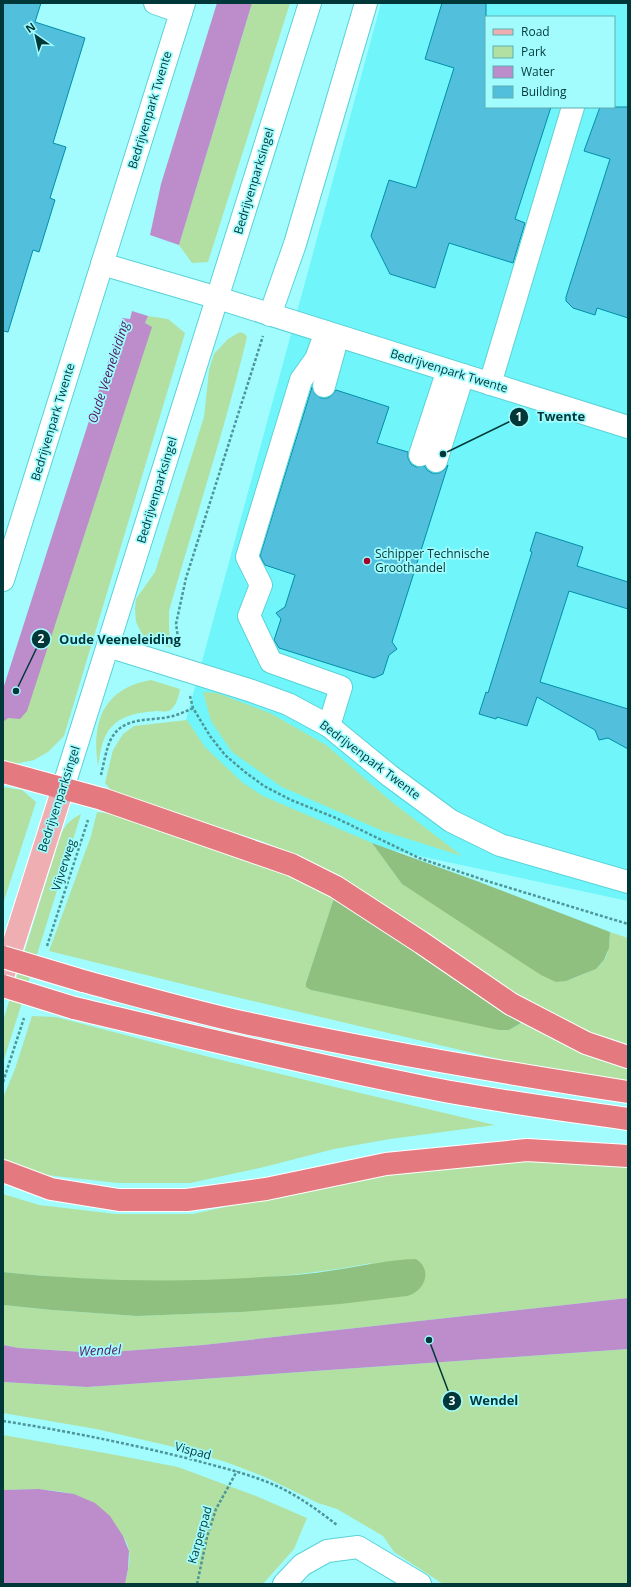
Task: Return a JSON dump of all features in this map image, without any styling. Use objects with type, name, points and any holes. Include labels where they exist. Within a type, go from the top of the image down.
[{"type":"highway","points":[[3,772],[95,797],[292,864],[336,887],[422,943],[511,1004],[586,1043],[628,1057]]},
{"type":"highway","points":[[3,957],[83,981],[240,1022],[395,1053],[511,1074],[628,1092]]},
{"type":"highway","points":[[3,986],[74,1008],[256,1052],[420,1086],[515,1102],[628,1118]]},
{"type":"highway","points":[[3,1171],[51,1189],[119,1200],[188,1200],[266,1189],[386,1164],[527,1150],[628,1156]]},
{"type":"main road","name":"Bedrijvenparksingel","points":[[3,977],[63,788]]},
{"type":"street","points":[[154,3],[182,7]]},
{"type":"street","name":"Bedrijvenparksingel","points":[[63,788],[310,3]]},
{"type":"street","points":[[270,315],[295,244],[366,3]]},
{"type":"street","name":"Bedrijvenpark Twente","points":[[3,580],[182,7]]},
{"type":"street","points":[[490,384],[574,108]]},
{"type":"street","name":"Bedrijvenpark Twente","points":[[102,264],[218,298],[628,427]]},
{"type":"street","points":[[324,386],[332,334]]},
{"type":"street","points":[[329,726],[341,686],[271,662],[249,616],[261,585],[247,557],[302,380],[332,334]]},
{"type":"street","points":[[428,458],[455,373]]},
{"type":"street","name":"Bedrijvenpark Twente","points":[[108,646],[249,690],[288,704],[329,726],[390,776],[450,822],[500,845],[628,882]]},
{"type":"street","points":[[284,1584],[302,1565],[327,1551],[358,1547],[420,1584]]},
{"type":"path","points":[[270,315],[186,578],[176,624],[183,670],[193,708],[210,736],[225,755],[264,786],[284,796],[342,821],[419,858],[487,881],[628,924]]},
{"type":"path","name":"Vijverweg","points":[[46,948],[95,797],[110,740],[123,725],[143,720],[173,716],[193,708]]},
{"type":"path","points":[[3,1082],[24,1016]]},
{"type":"path","name":"Vispad","points":[[3,1421],[50,1428],[162,1452],[237,1471],[281,1488],[316,1509],[349,1534],[358,1547]]},
{"type":"path","name":"Karperpad","points":[[196,1584],[207,1537],[216,1509],[237,1471]]},
{"type":"shaded area","points":[[381,3],[628,3],[628,901],[164,801]]},
{"type":"green space","points":[[252,3],[290,3],[208,262],[192,263],[179,245]]},
{"type":"green space","points":[[148,316],[168,319],[185,333],[64,736],[48,752],[34,760],[15,764],[3,760],[3,722],[7,718],[151,327],[145,323]]},
{"type":"green space","points":[[240,332],[245,334],[247,337],[220,440],[169,611],[171,648],[146,639],[141,632],[136,622],[136,599],[155,572],[204,417],[209,370],[214,354],[228,339]]},
{"type":"green space","points":[[151,680],[180,689],[175,704],[169,711],[135,714],[117,722],[111,727],[103,741],[98,766],[96,750],[97,735],[99,721],[104,709],[122,690],[135,684]]},
{"type":"green space","points":[[203,692],[217,693],[270,713],[326,745],[392,802],[462,856],[383,831],[282,787],[232,752],[211,721]]},
{"type":"green space","points":[[187,720],[205,747],[243,783],[263,796],[372,843],[402,884],[556,982],[581,975],[598,967],[602,963],[607,953],[610,932],[628,938],[628,1049],[607,1042],[536,1009],[388,911],[339,875],[261,841],[118,798],[105,783],[113,750],[123,734],[134,726]]},
{"type":"green space","points":[[3,787],[22,790],[36,802],[3,904]]},
{"type":"green space","points":[[97,812],[113,814],[140,821],[250,857],[335,895],[306,983],[311,990],[509,1030],[521,1023],[628,1067],[628,1083],[567,1074],[507,1061],[49,951],[91,836]]},
{"type":"green space","points":[[81,814],[3,1063],[3,1021],[61,834],[69,822]]},
{"type":"green space","points":[[372,843],[610,932],[609,948],[604,960],[596,969],[566,981],[556,982],[541,975],[402,884]]},
{"type":"green space","points":[[335,895],[521,1023],[509,1030],[499,1030],[311,990],[306,987],[306,983]]},
{"type":"green space","points":[[32,1016],[56,1017],[213,1058],[495,1125],[390,1139],[334,1149],[264,1167],[190,1183],[118,1183],[46,1175],[3,1161],[3,1098],[15,1069]]},
{"type":"green space","points":[[628,1159],[628,1298],[203,1345],[98,1353],[19,1348],[3,1345],[3,1305],[137,1316],[241,1312],[372,1263],[327,1271],[281,1276],[188,1281],[95,1279],[3,1272],[3,1194],[39,1205],[116,1214],[193,1214],[449,1161]]},
{"type":"green space","points":[[416,1259],[424,1269],[425,1280],[418,1290],[413,1293],[407,1296],[340,1304],[241,1312],[137,1316],[3,1305],[3,1272],[100,1279],[230,1279],[299,1275],[385,1262]]},
{"type":"green space","points":[[628,1349],[628,1584],[443,1584],[394,1552],[383,1536],[337,1509],[318,1503],[265,1477],[226,1462],[170,1446],[96,1429],[3,1413],[3,1382],[87,1387]]},
{"type":"green space","points":[[3,1435],[178,1467],[256,1496],[307,1518],[294,1549],[263,1584],[125,1584],[130,1559],[127,1544],[120,1532],[105,1513],[93,1503],[80,1497],[50,1490],[3,1490]]},
{"type":"water","points":[[217,3],[252,3],[179,245],[150,235],[161,184]]},
{"type":"water","points":[[132,311],[148,316],[145,323],[152,327],[27,711],[20,719],[8,718],[3,722],[3,689],[122,318],[130,319]]},
{"type":"water","points":[[628,1298],[628,1349],[87,1387],[3,1382],[3,1345],[19,1348],[98,1353],[203,1345]]},
{"type":"water","points":[[39,1489],[74,1494],[95,1503],[110,1516],[123,1536],[129,1551],[125,1584],[3,1584],[3,1490]]},
{"type":"building","points":[[3,3],[41,3],[35,22],[85,38],[53,143],[66,147],[50,198],[55,200],[39,252],[33,250],[8,332],[3,331]]},
{"type":"building","points":[[442,3],[486,3],[485,108],[551,108],[515,219],[525,223],[513,263],[449,243],[435,288],[390,274],[371,236],[389,180],[416,188],[454,68],[425,59]]},
{"type":"building","points":[[628,107],[628,318],[597,308],[595,315],[573,308],[566,301],[610,159],[584,151],[600,108]]},
{"type":"building","points":[[312,387],[315,394],[321,398],[328,398],[336,390],[389,407],[377,443],[408,452],[408,458],[411,464],[416,467],[425,466],[427,470],[432,473],[439,473],[448,465],[392,642],[397,649],[389,655],[383,674],[374,678],[279,648],[274,640],[281,619],[276,613],[285,607],[295,575],[265,565],[260,556]]},
{"type":"building","points":[[536,532],[583,547],[577,566],[628,582],[628,609],[569,591],[540,682],[628,709],[628,749],[608,738],[599,740],[595,730],[537,697],[527,726],[497,717],[496,719],[479,714],[486,692],[488,693],[532,552],[530,551]]},
{"type":"place","name":"Twente","points":[[443,454]]},
{"type":"place","name":"Schipper Technische Groothandel","points":[[367,561]]},
{"type":"place","name":"Oude Veeneleiding","points":[[16,691]]},
{"type":"place","name":"Wendel","points":[[429,1340]]}]
